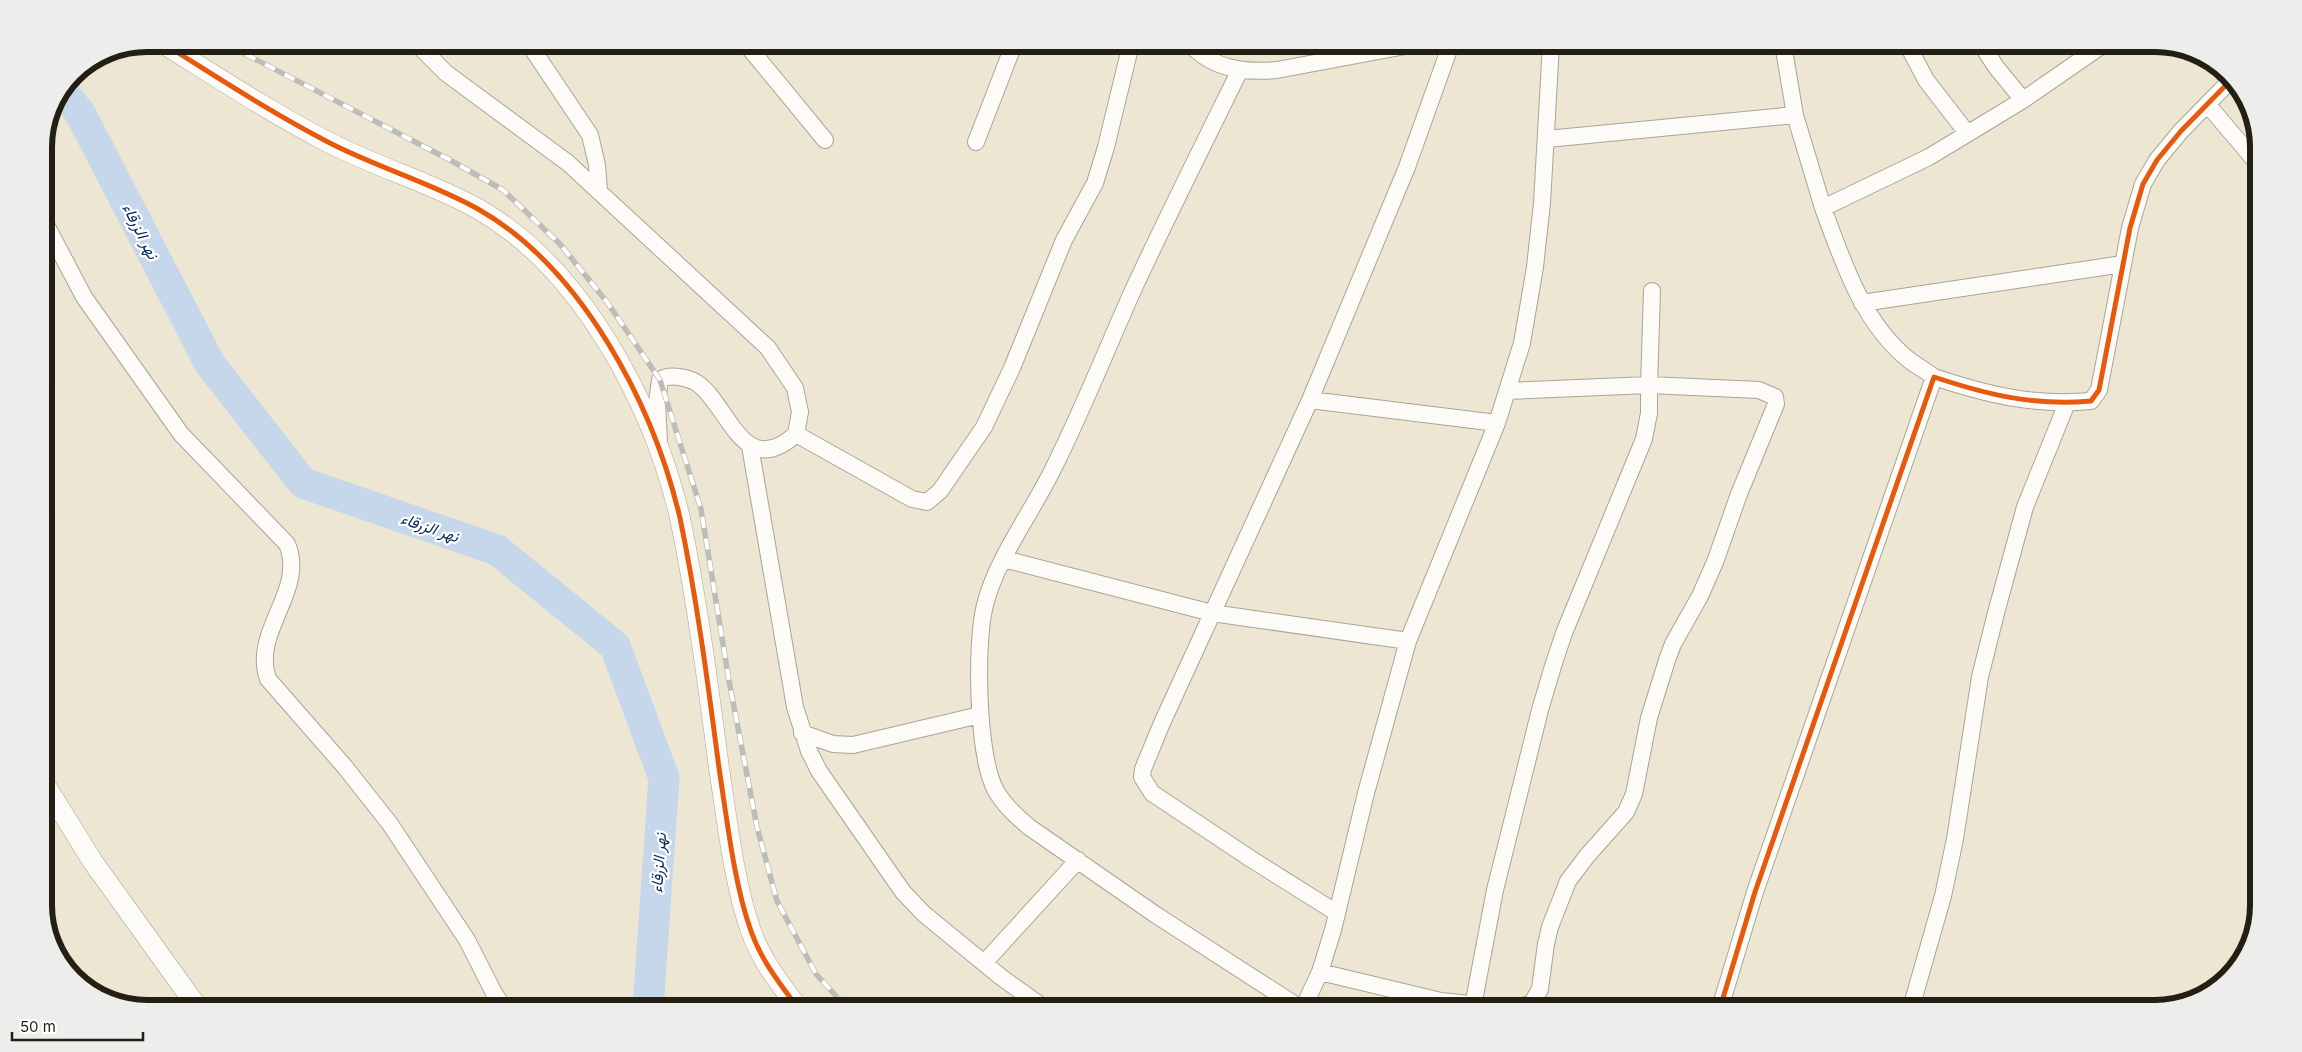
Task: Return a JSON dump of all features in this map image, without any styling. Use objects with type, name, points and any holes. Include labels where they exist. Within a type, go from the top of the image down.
[{"type":"street","points":[[1201,52],[1213,62],[1240,70],[1277,70],[1371,52]]},
{"type":"street","points":[[1337,913],[1250,859],[1161,800],[1152,793],[1142,777],[1143,769],[1162,722],[1310,400],[1407,167],[1448,52]]},
{"type":"street","points":[[1305,1000],[1320,972],[1337,913],[1366,793],[1408,641],[1497,423],[1522,343],[1531,293],[1547,139],[1551,52]]},
{"type":"street","points":[[1784,52],[1795,115],[1823,208],[1841,256],[1862,302],[1888,340],[1909,360],[1934,377],[1985,394],[2067,403],[2091,401],[2097,395],[2130,228],[2143,184],[2169,146],[2226,85]]},
{"type":"street","points":[[1911,52],[1926,80],[1967,133]]},
{"type":"street","points":[[1986,52],[2023,100]]},
{"type":"street","points":[[1823,208],[1889,178],[1967,133],[2023,100],[2092,52]]},
{"type":"street","points":[[178,53],[265,107],[327,142],[476,208],[523,241],[552,270],[596,323],[609,343],[633,390],[660,454],[676,499],[685,542],[726,814],[750,931],[759,951],[792,1000]]},
{"type":"street","points":[[426,53],[446,72],[551,150],[599,190],[768,348],[795,388],[800,412],[796,434],[784,443],[772,448],[762,449],[750,446],[741,439],[709,394],[698,384],[689,379],[664,377],[658,385],[660,454]]},
{"type":"street","points":[[535,53],[590,135],[596,158],[599,190]]},
{"type":"street","points":[[753,53],[825,140]]},
{"type":"street","points":[[976,142],[1011,53]]},
{"type":"street","points":[[796,434],[912,499],[927,502],[940,491],[980,433],[993,410],[1064,240],[1095,183],[1106,147],[1129,53]]},
{"type":"street","points":[[1240,70],[1135,287],[1053,468],[989,590],[981,622],[980,715],[987,762],[996,790],[1013,813],[1156,916],[1288,1000]]},
{"type":"street","points":[[2207,104],[2249,153]]},
{"type":"street","points":[[1547,139],[1795,115]]},
{"type":"street","points":[[53,238],[84,297],[182,434],[287,544],[292,554],[292,568],[287,595],[266,644],[266,672],[268,679],[390,824],[467,940],[499,1000]]},
{"type":"street","points":[[1862,302],[2123,264]]},
{"type":"street","points":[[1474,1000],[1496,890],[1540,710],[1564,633],[1644,439],[1649,413],[1652,291]]},
{"type":"street","points":[[1722,1000],[1755,892],[1934,377]]},
{"type":"street","points":[[1508,391],[1649,385],[1759,390],[1775,397],[1776,404],[1715,562],[1700,596],[1673,644],[1649,718],[1634,794],[1626,812],[1587,856],[1568,881],[1550,927],[1540,990],[1533,1000]]},
{"type":"street","points":[[1310,400],[1497,423]]},
{"type":"street","points":[[1913,1000],[1943,896],[1956,839],[1980,677],[1996,614],[2026,507],[2067,403]]},
{"type":"street","points":[[750,446],[795,707],[802,733],[819,771],[903,892],[924,914],[1033,1000]]},
{"type":"street","points":[[1004,559],[1212,613],[1408,641]]},
{"type":"street","points":[[802,733],[833,744],[853,745],[980,715]]},
{"type":"street","points":[[53,798],[93,862],[192,1000]]},
{"type":"street","points":[[984,963],[1078,860]]},
{"type":"street","points":[[1320,972],[1410,995],[1439,1000]]},
{"type":"waterway","name":"نهر الزرقاء","points":[[67,97],[80,113],[210,364],[303,483],[497,550],[615,646],[664,778],[649,1000]]},
{"type":"railway","points":[[243,53],[450,160],[503,190],[560,244],[607,302],[660,380],[701,509],[729,681],[757,827],[777,901],[816,974],[840,1000]]},
{"type":"cycle path","points":[[178,53],[264,106],[326,141],[460,199],[478,209],[515,235],[550,266],[580,303],[608,343],[632,386],[652,430],[668,474],[680,518],[697,611],[719,768],[740,893],[755,942],[771,971],[792,1000]]},
{"type":"cycle path","points":[[1722,1000],[1755,892],[1934,377],[2011,398],[2050,402],[2091,401],[2099,390],[2130,228],[2143,184],[2157,160],[2181,131],[2226,85]]}]
